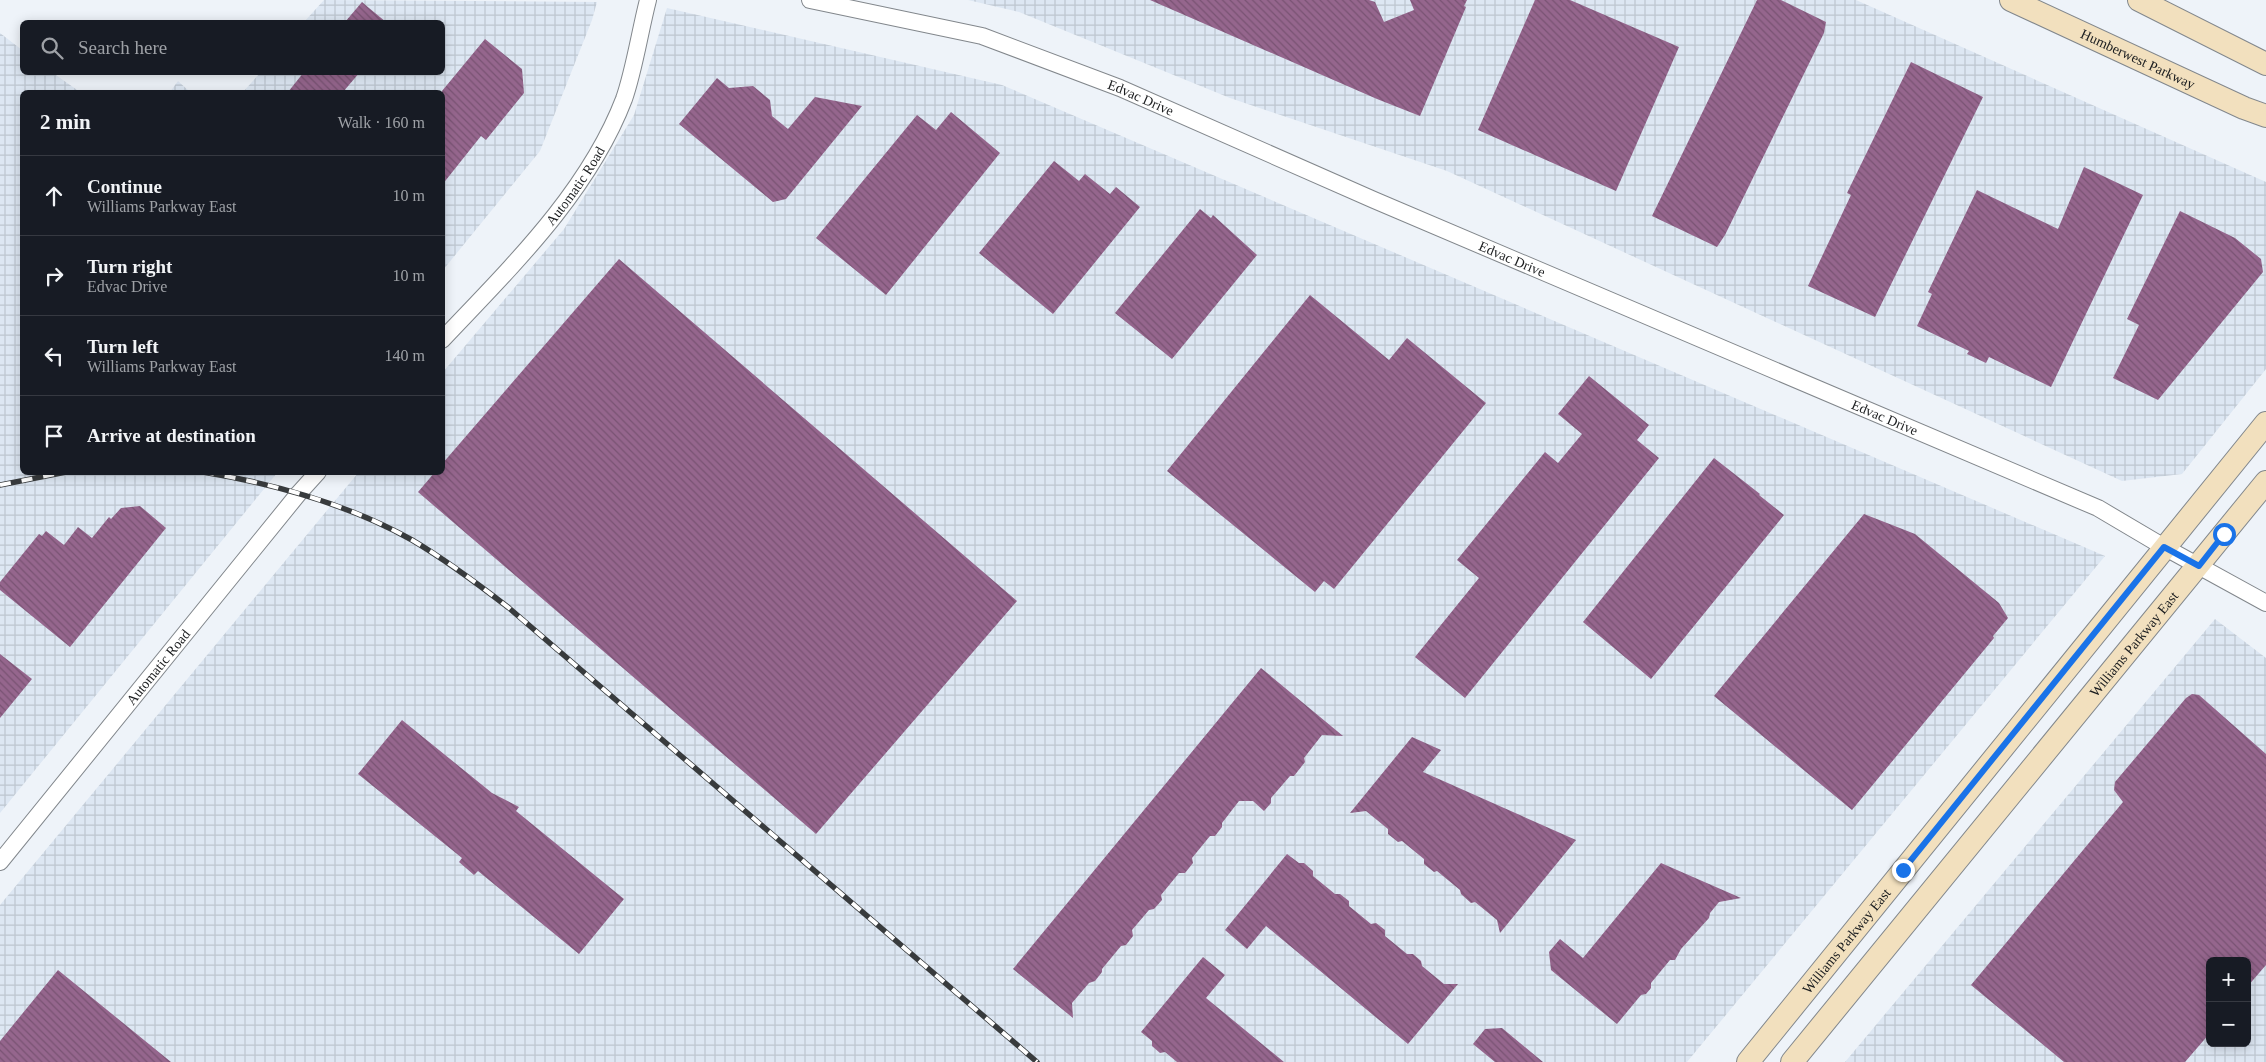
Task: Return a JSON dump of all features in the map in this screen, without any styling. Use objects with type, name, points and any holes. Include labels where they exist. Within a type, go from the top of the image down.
[{"type":"main road","name":"Humberwest Parkway","points":[[2011,0],[2244,108],[2266,116]]},
{"type":"main road","points":[[2139,0],[2266,64]]},
{"type":"main road","name":"Williams Parkway East","points":[[1748,1062],[2266,423]]},
{"type":"main road","name":"Williams Parkway East","points":[[1792,1062],[2266,482]]},
{"type":"street","name":"Automatic Road","points":[[445,337],[545,230],[603,145],[624,98],[648,0]]},
{"type":"street","name":"Edvac Drive","points":[[810,0],[982,36],[1120,88],[1337,184],[2091,505],[2266,603]]},
{"type":"street","name":"Automatic Road","points":[[0,862],[315,475]]},
{"type":"shaded area","points":[[324,0],[597,2],[592,20],[540,151],[445,268],[445,90],[245,90],[258,75],[445,75],[445,20],[306,20]]},
{"type":"shaded area","points":[[968,0],[1856,0],[2266,182],[2266,369],[2182,474],[2122,481],[1447,171],[1230,98],[1019,12]]},
{"type":"shaded area","points":[[667,8],[1002,85],[2105,556],[1687,1062],[0,1062],[0,905],[356,475],[445,475],[445,370],[564,229],[634,115]]},
{"type":"shaded area","points":[[0,33],[20,48],[20,75],[56,75],[77,90],[20,90],[20,475],[275,475],[0,813]]},
{"type":"shaded area","points":[[178,81],[188,90],[171,90]]},
{"type":"shaded area","points":[[2215,619],[2266,658],[2266,1062],[1845,1062]]},
{"type":"building","points":[[1150,0],[1369,0],[1375,2],[1384,22],[1414,10],[1410,0],[1467,0],[1464,6],[1466,7],[1420,116]]},
{"type":"building","points":[[1535,0],[1570,0],[1679,47],[1616,191],[1478,130]]},
{"type":"building","points":[[1757,0],[1781,0],[1826,22],[1824,33],[1725,235],[1717,247],[1652,216]]},
{"type":"building","points":[[362,2],[384,20],[347,20]]},
{"type":"building","points":[[485,39],[522,69],[524,93],[486,140],[481,136],[445,181],[445,90],[443,90]]},
{"type":"building","points":[[1911,62],[1983,97],[1875,317],[1808,286],[1851,195],[1847,193]]},
{"type":"building","points":[[302,75],[357,75],[345,90],[290,90]]},
{"type":"building","points":[[717,78],[729,88],[753,86],[770,100],[772,116],[788,129],[815,97],[862,106],[786,199],[773,202],[679,124]]},
{"type":"building","points":[[951,112],[1000,153],[886,295],[816,238],[917,115],[936,130]]},
{"type":"building","points":[[1054,161],[1079,181],[1085,174],[1110,194],[1116,187],[1140,207],[1053,314],[979,253]]},
{"type":"building","points":[[2084,167],[2143,195],[2051,387],[1989,357],[1986,363],[1967,354],[1969,351],[1917,326],[1932,294],[1928,292],[1977,190],[2058,229]]},
{"type":"building","points":[[1200,209],[1211,218],[1213,215],[1257,255],[1172,359],[1115,313]]},
{"type":"building","points":[[2180,211],[2235,238],[2261,259],[2263,272],[2158,400],[2113,378],[2139,325],[2127,319]]},
{"type":"building","points":[[619,259],[1017,601],[816,834],[418,492],[432,475],[445,475],[445,461]]},
{"type":"building","points":[[1310,295],[1389,360],[1407,338],[1486,403],[1334,589],[1324,581],[1315,592],[1167,471]]},
{"type":"building","points":[[1589,376],[1649,425],[1637,440],[1659,458],[1465,698],[1415,657],[1479,578],[1457,560],[1545,452],[1558,463],[1582,434],[1558,414]]},
{"type":"building","points":[[1714,458],[1784,515],[1651,679],[1583,622]]},
{"type":"building","points":[[140,506],[166,528],[70,647],[0,590],[0,582],[39,534],[42,536],[46,531],[64,545],[78,527],[92,538],[109,517],[111,519],[121,508]]},
{"type":"building","points":[[1864,514],[1915,534],[1999,603],[2008,618],[1993,636],[1994,638],[1852,810],[1714,696]]},
{"type":"building","points":[[0,654],[32,679],[0,718]]},
{"type":"building","points":[[1261,668],[1343,736],[1322,735],[1304,758],[1305,762],[1294,776],[1290,776],[1271,798],[1271,803],[1264,811],[1253,801],[1239,801],[1222,823],[1222,827],[1215,836],[1210,836],[1192,858],[1193,863],[1185,873],[1179,873],[1161,895],[1162,900],[1154,909],[1149,910],[1132,930],[1133,936],[1126,945],[1121,946],[1102,969],[1102,972],[1095,981],[1089,983],[1072,1003],[1073,1018],[1013,969]]},
{"type":"building","points":[[2192,694],[2199,695],[2266,754],[2266,965],[2251,982],[2251,957],[2206,957],[2206,1038],[2185,1062],[2064,1062],[1971,985],[2123,802],[2114,790],[2115,782],[2186,698]]},
{"type":"building","points":[[402,720],[492,793],[519,807],[516,811],[624,899],[579,954],[478,871],[474,875],[459,862],[462,858],[358,774]]},
{"type":"building","points":[[1412,737],[1441,750],[1423,772],[1576,840],[1500,933],[1497,920],[1475,902],[1471,903],[1461,894],[1460,890],[1437,871],[1434,872],[1424,864],[1424,859],[1402,841],[1398,842],[1388,834],[1388,829],[1366,811],[1350,813]]},
{"type":"building","points":[[1287,854],[1299,863],[1304,863],[1313,871],[1313,876],[1335,894],[1340,894],[1349,901],[1349,906],[1371,924],[1376,923],[1385,930],[1385,936],[1407,954],[1413,954],[1421,961],[1422,966],[1444,984],[1458,984],[1408,1044],[1266,926],[1247,949],[1225,930]]},
{"type":"building","points":[[1661,863],[1741,898],[1719,902],[1710,913],[1709,918],[1681,949],[1675,960],[1670,960],[1651,983],[1651,988],[1646,994],[1641,995],[1617,1024],[1551,970],[1549,952],[1560,939],[1583,958]]},
{"type":"building","points":[[1203,957],[1225,975],[1206,998],[1284,1062],[1177,1062],[1165,1052],[1160,1053],[1152,1046],[1152,1041],[1141,1032]]},
{"type":"building","points":[[58,970],[171,1062],[0,1062],[0,1041]]},
{"type":"building","points":[[1502,1028],[1543,1062],[1495,1062],[1473,1044],[1485,1029]]},
{"type":"railway","points":[[0,485],[51,475]]},
{"type":"railway","points":[[219,475],[284,489],[337,506],[388,527],[462,572],[509,608],[1037,1062]]},
{"type":"route","points":[[1903,870],[2164,547],[2199,566],[2224,534]]}]
